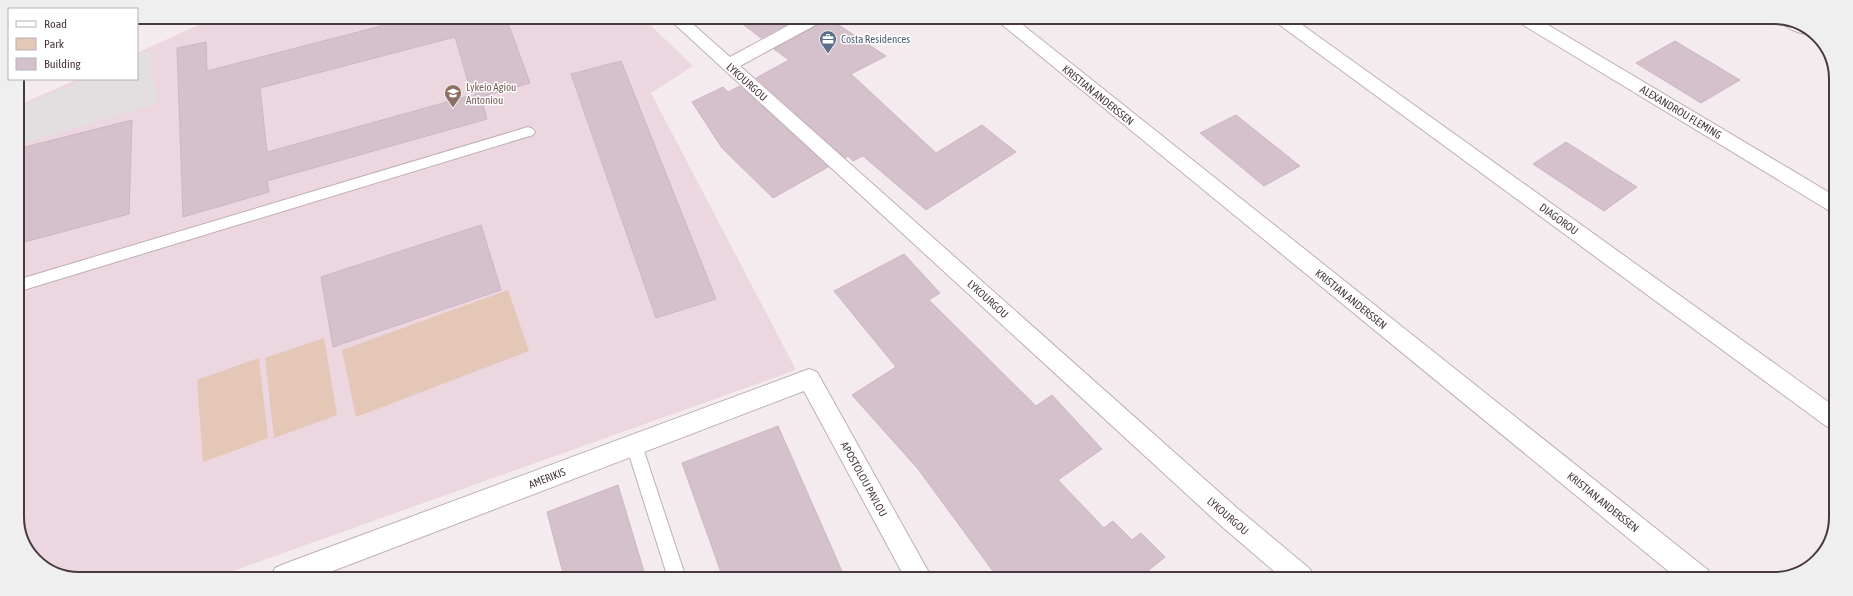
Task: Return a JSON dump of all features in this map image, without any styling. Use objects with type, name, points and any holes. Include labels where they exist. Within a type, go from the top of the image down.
[{"type":"street","name":"LYKOURGOU","points":[[683,24],[1228,516],[1294,572]]},
{"type":"street","points":[[728,65],[804,24]]},
{"type":"street","name":"KRISTIAN ANDERSSEN","points":[[1010,24],[1690,572]]},
{"type":"street","name":"DIAGOROU","points":[[1291,24],[1829,416]]},
{"type":"street","name":"ALEXANDROU FLEMING","points":[[1534,24],[1829,200]]},
{"type":"street","name":"AMERIKIS","points":[[297,572],[809,379]]},
{"type":"street","name":"APOSTOLOU PAVLOU","points":[[809,379],[916,572]]},
{"type":"lane","points":[[24,284],[528,132]]},
{"type":"lane","points":[[634,445],[675,572]]},
{"type":"shaded area","points":[[201,24],[649,24],[693,66],[651,93],[796,370],[230,572],[72,572],[51,565],[45,561],[33,548],[28,538],[24,521],[24,103],[76,80],[138,80],[138,53]]},
{"type":"shaded area","points":[[150,50],[157,104],[24,143],[24,106],[82,80],[138,80],[138,55]]},
{"type":"green space","points":[[508,290],[529,351],[356,417],[342,350]]},
{"type":"green space","points":[[324,338],[337,415],[274,438],[265,358]]},
{"type":"green space","points":[[259,358],[268,438],[203,462],[197,380]]},
{"type":"building","points":[[381,24],[508,24],[530,83],[481,97],[487,119],[267,181],[269,192],[183,217],[177,48],[206,42],[207,71],[381,26]],"holes":[[[455,37],[472,95],[267,152],[260,88]]]},
{"type":"building","points":[[743,24],[788,24],[761,38]]},
{"type":"building","points":[[820,24],[837,24],[886,56],[851,74],[936,153],[982,125],[1016,152],[926,210],[863,156],[853,161],[848,156],[845,158],[756,78],[789,60],[774,49]]},
{"type":"building","points":[[1675,41],[1740,80],[1701,103],[1636,63]]},
{"type":"building","points":[[621,61],[716,299],[656,318],[571,74]]},
{"type":"building","points":[[740,86],[828,167],[773,198],[722,148],[692,102],[723,87],[728,92]]},
{"type":"building","points":[[1236,115],[1300,166],[1264,186],[1200,133]]},
{"type":"building","points":[[132,120],[129,214],[24,242],[24,147]]},
{"type":"building","points":[[1566,142],[1637,187],[1604,211],[1533,164]]},
{"type":"building","points":[[481,225],[501,290],[333,347],[321,277]]},
{"type":"building","points":[[904,254],[940,293],[929,300],[1036,406],[1052,395],[1102,449],[1058,480],[1104,528],[1113,521],[1132,540],[1141,533],[1165,557],[1146,572],[994,572],[918,469],[852,395],[896,367],[834,291]]},
{"type":"building","points":[[778,426],[842,572],[721,572],[682,463]]},
{"type":"building","points":[[618,485],[644,572],[563,572],[547,512]]},
{"type":"place","name":"Costa Residences","points":[[828,54]]},
{"type":"place","name":"Lykeio Agiou Antoniou","points":[[453,108]]}]
